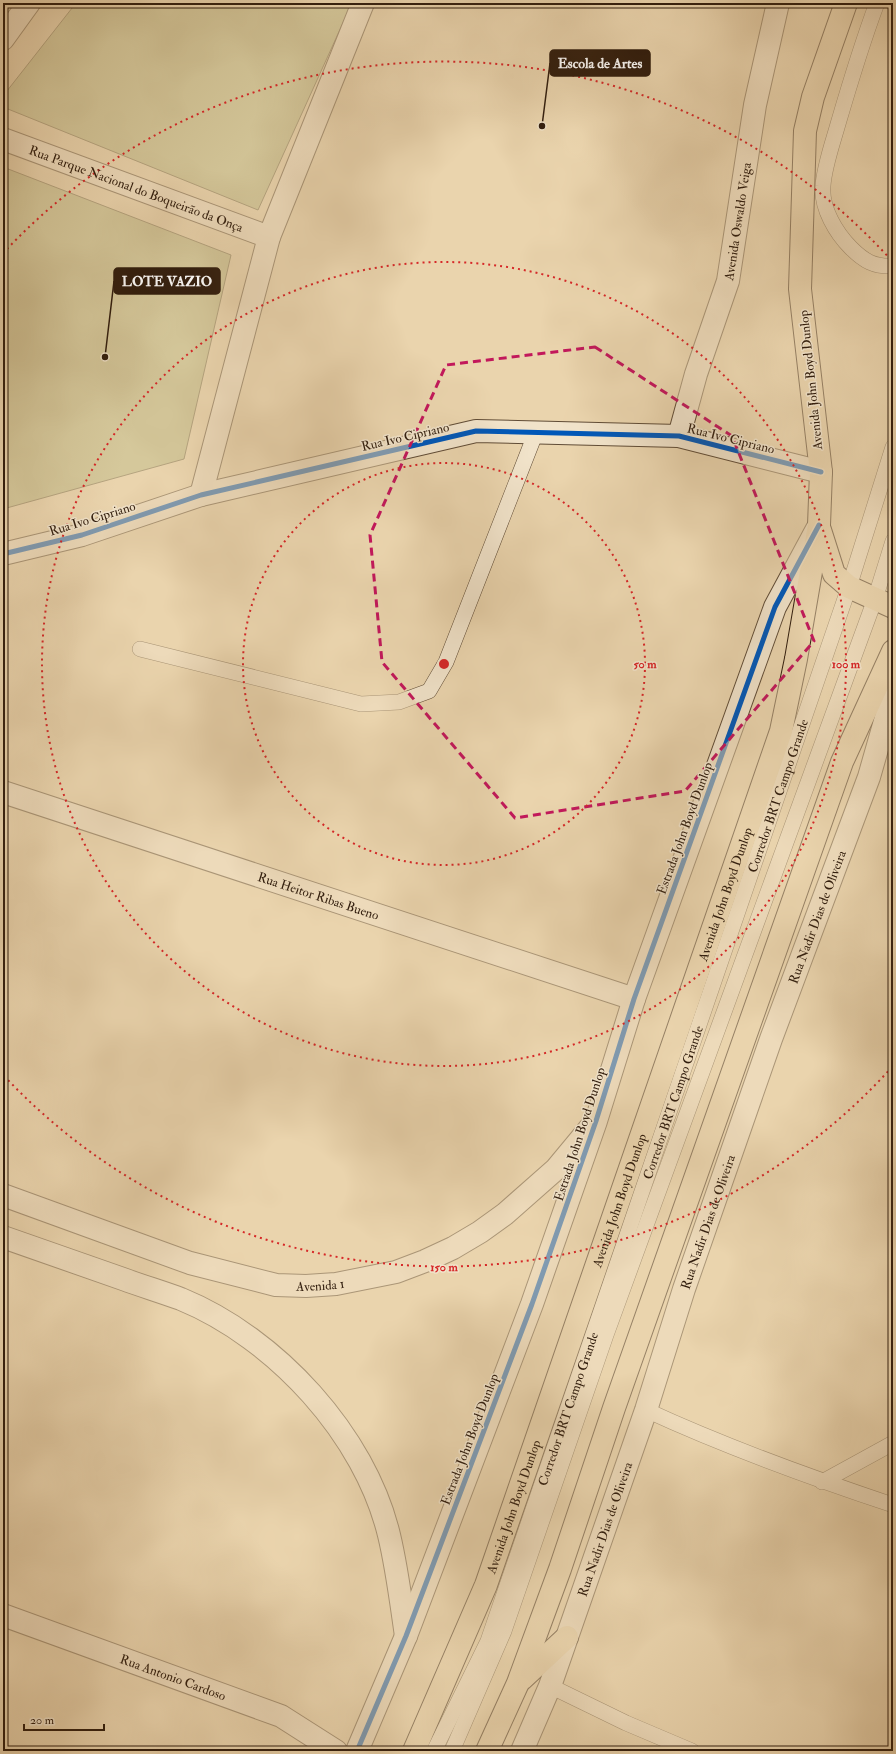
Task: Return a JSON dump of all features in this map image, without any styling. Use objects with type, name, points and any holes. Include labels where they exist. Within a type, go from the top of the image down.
[{"type":"main road","name":"Avenida John Boyd Dunlop","points":[[414,1751],[486,1584],[781,731],[796,658],[819,525],[821,472],[800,289],[805,131],[814,97],[846,3]]},
{"type":"main road","points":[[819,525],[834,574],[849,587],[884,603]]},
{"type":"main road","points":[[487,1751],[518,1683],[560,1569],[614,1408],[842,762],[893,651]]},
{"type":"main road","points":[[518,1683],[567,1637]]},
{"type":"street","points":[[3,39],[28,3]]},
{"type":"street","points":[[201,495],[269,238],[363,3]]},
{"type":"street","name":"Avenida Oswaldo Veiga","points":[[679,436],[696,374],[728,281],[755,105],[778,3]]},
{"type":"street","name":"Rua Parque Nacional do Boqueirão da Onça","points":[[3,139],[269,238]]},
{"type":"street","name":"Rua Ivo Cipriano","points":[[3,554],[82,535],[201,495],[476,431],[679,436],[821,472]]},
{"type":"street","name":"Estrada John Boyd Dunlop","points":[[357,1751],[406,1636],[532,1304],[596,1121],[634,999],[775,607],[819,525]]},
{"type":"street","name":"Rua Nadir Dias de Oliveira","points":[[522,1751],[550,1686],[646,1410],[684,1289],[771,1039],[869,777],[893,692]]},
{"type":"street","name":"Rua Heitor Ribas Bueno","points":[[3,792],[634,999]]},
{"type":"street","name":"Avenida 1","points":[[3,1195],[190,1263],[276,1285],[306,1286],[336,1284],[396,1272],[453,1248],[480,1232],[505,1214],[556,1169],[596,1121]]},
{"type":"street","points":[[3,1237],[182,1300],[216,1316],[248,1337],[278,1360],[306,1387],[349,1444],[365,1473],[378,1503],[389,1534],[406,1636]]},
{"type":"street","name":"Rua Antonio Cardoso","points":[[3,1615],[281,1716],[336,1751]]},
{"type":"lane","points":[[877,3],[860,48],[833,142],[822,187],[826,210],[841,238],[861,258],[880,267],[893,266]]},
{"type":"lane","points":[[140,649],[361,704],[399,702],[429,691],[446,662],[536,432]]},
{"type":"lane","name":"Corredor BRT Campo Grande","points":[[434,1751],[488,1641],[849,587],[893,447]]},
{"type":"lane","name":"Corredor BRT Campo Grande","points":[[452,1751],[504,1631],[606,1335],[884,603],[893,541]]},
{"type":"lane","points":[[646,1410],[695,1433],[822,1482],[893,1505]]},
{"type":"lane","points":[[822,1482],[893,1443]]},
{"type":"lane","points":[[550,1686],[626,1723],[692,1751]]},
{"type":"highlighted area","points":[[595,347],[732,436],[814,641],[685,791],[515,818],[382,662],[370,535],[446,365]]},
{"type":"shaded area","points":[[76,3],[352,3],[258,210],[3,107],[3,96]]},
{"type":"shaded area","points":[[3,167],[231,255],[184,459],[3,509]]},
{"type":"cycle path","points":[[3,554],[82,535],[201,495],[476,431],[679,436],[821,472]]},
{"type":"cycle path","points":[[357,1751],[406,1636],[532,1304],[596,1121],[634,999],[775,607],[819,525]]},
{"type":"place","name":"Escola de Artes","points":[[542,126]]},
{"type":"place","name":"LOTE VAZIO","points":[[105,357]]}]
